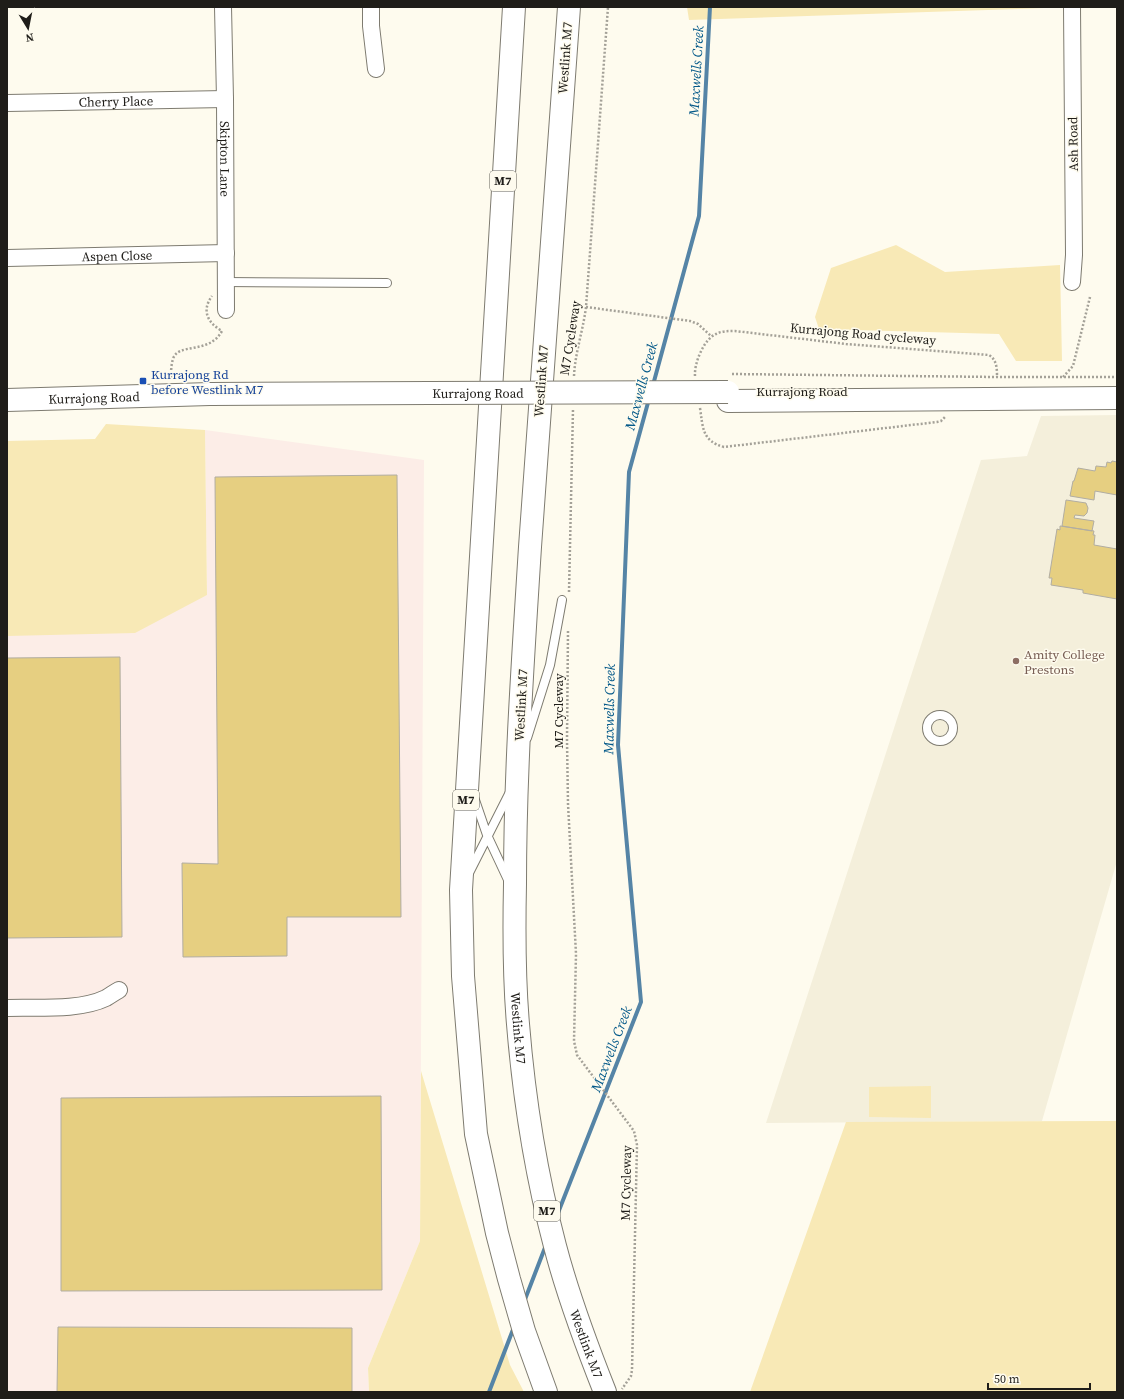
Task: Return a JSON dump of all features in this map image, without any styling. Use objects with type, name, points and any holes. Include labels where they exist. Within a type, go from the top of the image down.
[{"type":"main road","points":[[493,355],[492,254],[505,7]]},
{"type":"main road","name":"M7","points":[[514,7],[461,890],[463,976],[476,1134],[497,1233],[509,1279],[524,1331],[546,1392]]},
{"type":"main road","name":"M7","points":[[546,313],[543,293],[558,7]]},
{"type":"main road","name":"Westlink M7","points":[[569,7],[526,607],[517,777],[514,944],[518,1024],[528,1113],[540,1177],[554,1244],[567,1288],[605,1392]]},
{"type":"main road","name":"Kurrajong Road","points":[[728,389],[1117,398]]},
{"type":"main road","name":"Kurrajong Road","points":[[7,409],[728,389],[1117,389]]},
{"type":"main road","name":"Kurrajong Road","points":[[7,400],[210,394],[430,398]]},
{"type":"street","name":"Skipton Lane","points":[[223,7],[226,310]]},
{"type":"street","points":[[371,7],[371,26],[376,69]]},
{"type":"street","name":"Ash Road","points":[[1072,7],[1074,255],[1072,282]]},
{"type":"street","name":"Cherry Place","points":[[7,103],[225,98]]},
{"type":"street","name":"Aspen Close","points":[[7,258],[226,253]]},
{"type":"street","points":[[7,1008],[87,1004],[105,998],[119,990]]},
{"type":"lane","points":[[226,282],[387,284]]},
{"type":"lane","points":[[461,890],[517,777],[550,665],[562,600]]},
{"type":"lane","points":[[467,777],[487,835],[515,896]]},
{"type":"path","name":"M7 Cycleway","points":[[573,382],[575,360],[584,328],[586,307],[608,7]]},
{"type":"path","points":[[171,379],[172,360],[175,355],[180,351],[205,346],[219,337],[222,331],[210,323],[206,309],[208,302],[214,293]]},
{"type":"path","points":[[1063,377],[1072,366],[1090,297]]},
{"type":"path","name":"Kurrajong Road cycleway","points":[[586,307],[690,321],[704,328],[712,336],[721,332],[734,331],[846,344],[989,355],[993,357],[996,364],[997,377]]},
{"type":"path","points":[[728,389],[997,377],[1117,377]]},
{"type":"path","points":[[569,594],[573,404]]},
{"type":"path","name":"M7 Cycleway","points":[[568,629],[568,804],[576,954],[574,1041],[577,1055],[634,1131],[638,1145],[632,1370],[631,1376],[617,1392]]},
{"type":"shaded area","points":[[687,7],[1044,7],[1044,8],[689,20]]},
{"type":"shaded area","points":[[896,245],[945,272],[1060,265],[1062,361],[1016,361],[999,334],[819,329],[815,317],[831,268]]},
{"type":"shaded area","name":"Amity College Prestons","points":[[1117,415],[1117,861],[1042,1121],[766,1123],[981,460],[1027,456],[1041,416]]},
{"type":"shaded area","points":[[106,424],[205,430],[207,595],[135,633],[7,636],[7,441],[95,439]]},
{"type":"shaded area","points":[[205,430],[424,460],[420,1241],[368,1368],[369,1392],[7,1392],[7,633],[207,595]]},
{"type":"shaded area","points":[[421,1071],[510,1365],[524,1392],[369,1392],[368,1368],[420,1241]]},
{"type":"shaded area","points":[[931,1086],[931,1118],[869,1117],[869,1087]]},
{"type":"shaded area","points":[[1117,1121],[1117,1392],[750,1392],[846,1122]]},
{"type":"building","points":[[1112,461],[1117,462],[1117,495],[1095,491],[1094,500],[1070,496],[1073,481],[1078,468],[1095,471],[1096,466],[1106,467],[1107,462],[1111,463]]},
{"type":"building","points":[[397,475],[401,917],[287,917],[287,956],[183,957],[182,863],[218,864],[215,477]]},
{"type":"building","points":[[1066,500],[1086,503],[1088,508],[1087,513],[1084,516],[1075,515],[1074,518],[1094,521],[1092,531],[1062,526]]},
{"type":"building","points":[[1060,526],[1094,531],[1094,545],[1117,549],[1117,599],[1083,593],[1083,590],[1051,585],[1052,578],[1049,578],[1057,529],[1060,530]]},
{"type":"building","points":[[120,657],[122,937],[7,938],[7,658]]},
{"type":"building","points":[[381,1096],[382,1290],[61,1291],[61,1098]]},
{"type":"building","points":[[58,1327],[352,1328],[352,1392],[57,1392]]},
{"type":"waterway","name":"Maxwells Creek","points":[[653,385],[699,216],[710,7]]},
{"type":"waterway","name":"Maxwells Creek","points":[[556,1218],[641,1002],[618,745],[629,472],[649,399]]},
{"type":"waterway","name":"Maxwells Creek","points":[[524,1302],[546,1245]]},
{"type":"waterway","name":"Maxwells Creek","points":[[489,1392],[514,1327]]},
{"type":"place","name":"Kurrajong Rd before Westlink M7","points":[[143,381]]},
{"type":"place","name":"Amity College Prestons","points":[[1016,661]]}]
